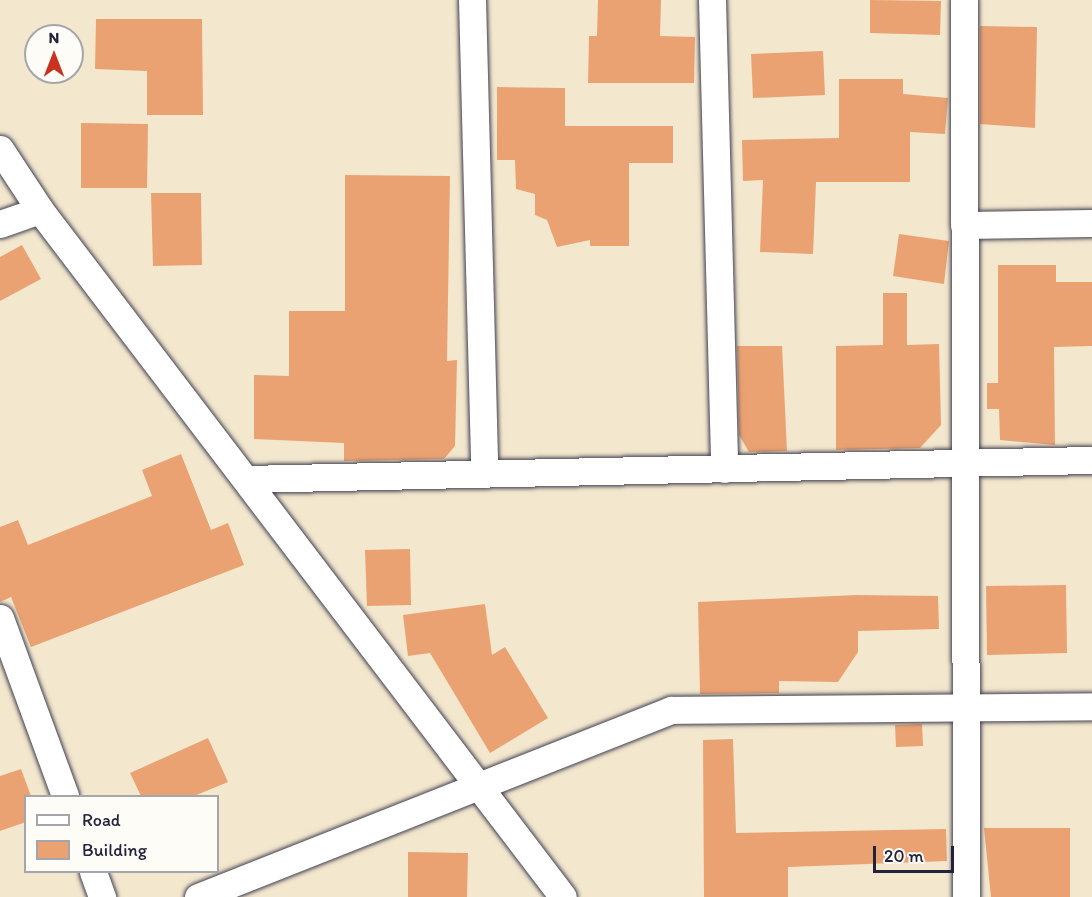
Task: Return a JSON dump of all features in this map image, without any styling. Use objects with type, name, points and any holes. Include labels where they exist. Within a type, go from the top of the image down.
[{"type":"street","points":[[472,0],[484,474]]},
{"type":"street","points":[[712,0],[724,469]]},
{"type":"street","points":[[964,0],[966,897]]},
{"type":"street","points":[[0,148],[40,210],[483,786],[563,897]]},
{"type":"street","points":[[0,224],[40,210]]},
{"type":"street","points":[[964,225],[1092,223]]},
{"type":"street","points":[[246,479],[1092,460]]},
{"type":"street","points":[[0,618],[66,795]]},
{"type":"street","points":[[198,897],[671,710],[1092,706]]},
{"type":"street","points":[[93,873],[102,897]]},
{"type":"building","points":[[598,0],[661,0],[660,36],[695,37],[694,83],[588,83],[589,36],[597,36]]},
{"type":"building","points":[[870,0],[941,1],[940,35],[870,33]]},
{"type":"building","points":[[96,19],[202,19],[203,115],[147,115],[147,71],[95,69]]},
{"type":"building","points":[[980,26],[1037,27],[1035,128],[980,124]]},
{"type":"building","points":[[823,51],[825,95],[753,98],[751,54]]},
{"type":"building","points":[[839,79],[903,79],[903,94],[948,98],[945,134],[910,132],[910,182],[816,182],[813,254],[760,252],[763,180],[743,181],[742,140],[839,138]]},
{"type":"building","points":[[497,87],[565,88],[565,126],[673,126],[673,163],[629,163],[629,246],[590,246],[590,240],[557,247],[547,220],[535,215],[535,194],[516,189],[515,160],[497,160]]},
{"type":"building","points":[[81,123],[148,124],[147,188],[81,188]]},
{"type":"building","points":[[345,175],[450,176],[447,361],[457,360],[455,446],[444,459],[344,461],[344,443],[254,439],[254,375],[289,376],[289,311],[345,311]]},
{"type":"building","points":[[151,193],[201,193],[202,265],[153,266]]},
{"type":"building","points":[[899,234],[949,241],[944,284],[893,276]]},
{"type":"building","points":[[22,245],[41,279],[0,301],[0,257]]},
{"type":"building","points":[[998,265],[1056,265],[1056,282],[1092,282],[1092,346],[1054,347],[1055,445],[1000,440],[999,409],[987,409],[987,383],[998,383]]},
{"type":"building","points":[[883,293],[907,293],[907,345],[939,344],[941,425],[920,448],[836,450],[836,346],[883,345]]},
{"type":"building","points":[[737,346],[782,346],[787,451],[749,452],[739,435]]},
{"type":"building","points":[[181,454],[211,530],[228,523],[244,565],[31,647],[11,597],[0,602],[0,527],[18,520],[28,545],[152,496],[142,470]]},
{"type":"building","points":[[410,549],[411,605],[367,606],[365,550]]},
{"type":"building","points":[[1066,585],[1067,653],[987,655],[986,586]]},
{"type":"building","points":[[857,595],[938,596],[939,629],[858,631],[858,652],[838,682],[779,681],[779,693],[700,694],[698,602]]},
{"type":"building","points":[[485,604],[492,655],[505,647],[548,718],[490,753],[430,653],[408,656],[403,615]]},
{"type":"building","points":[[922,724],[923,746],[896,747],[895,725]]},
{"type":"building","points":[[208,738],[228,782],[196,795],[141,795],[130,773]]},
{"type":"building","points":[[733,739],[736,833],[946,829],[947,861],[788,867],[788,897],[704,897],[703,740]]},
{"type":"building","points":[[21,769],[31,795],[24,795],[24,823],[0,831],[0,776]]},
{"type":"building","points":[[984,828],[1070,828],[1070,897],[991,897]]},
{"type":"building","points":[[408,852],[468,853],[467,897],[408,897]]}]
